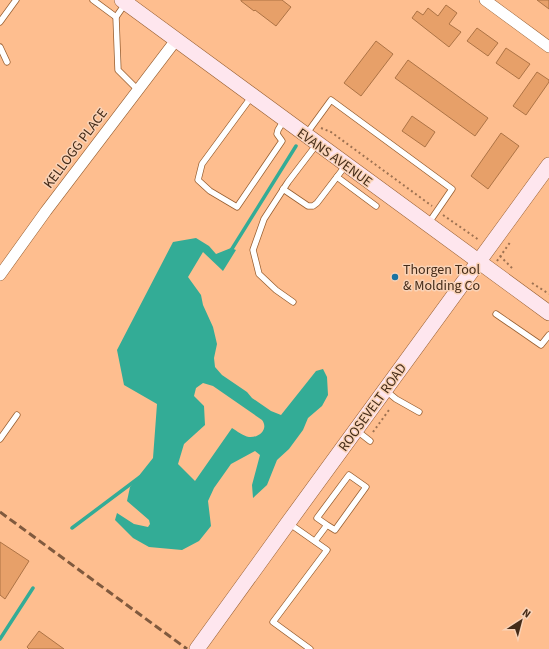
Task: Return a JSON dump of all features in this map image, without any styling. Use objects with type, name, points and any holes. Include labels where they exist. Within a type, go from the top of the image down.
[{"type":"street","points":[[485,0],[549,47]]},
{"type":"street","name":"EVANS AVENUE","points":[[124,2],[284,120],[312,134],[341,171],[428,225],[549,313]]},
{"type":"street","name":"KELLOGG PLACE","points":[[0,276],[46,211],[176,40]]},
{"type":"street","name":"ROOSEVELT ROAD","points":[[197,649],[549,165]]},
{"type":"lane","points":[[0,22],[16,0]]},
{"type":"lane","points":[[93,0],[116,17]]},
{"type":"lane","points":[[124,2],[116,17],[118,70],[138,90]]},
{"type":"lane","points":[[0,47],[7,62]]},
{"type":"lane","points":[[252,96],[202,164],[198,180],[210,191],[237,207],[282,141],[277,134],[284,120]]},
{"type":"lane","points":[[293,302],[276,290],[259,274],[253,250],[264,219],[283,189],[331,100],[452,189],[428,225]]},
{"type":"lane","points":[[283,189],[308,206],[313,206],[317,204],[341,171],[376,206]]},
{"type":"lane","points":[[496,314],[541,346],[549,335]]},
{"type":"lane","points":[[384,390],[396,399],[419,412]]},
{"type":"lane","points":[[0,438],[17,415]]},
{"type":"lane","points":[[356,430],[370,441]]},
{"type":"lane","points":[[349,475],[366,487],[334,530],[327,525],[318,518],[349,475]]},
{"type":"lane","points":[[288,523],[327,550],[273,622],[310,649]]},
{"type":"lane","points":[[315,541],[327,525]]},
{"type":"path","points":[[312,134],[320,128],[331,132],[501,256],[515,271]]},
{"type":"path","points":[[532,282],[549,294]]},
{"type":"water","points":[[196,238],[209,246],[216,254],[231,248],[236,250],[223,271],[203,252],[188,277],[201,295],[203,305],[213,327],[217,344],[214,358],[215,367],[222,375],[271,411],[281,415],[316,371],[323,369],[327,377],[328,395],[322,406],[308,418],[303,430],[289,449],[277,460],[267,485],[253,498],[252,485],[260,455],[255,451],[231,464],[214,488],[208,501],[211,526],[199,541],[182,550],[149,547],[133,538],[115,520],[117,513],[134,524],[148,527],[150,524],[149,520],[127,501],[130,487],[153,458],[157,404],[124,385],[117,350],[173,242]],"holes":[[[203,383],[213,386],[262,420],[264,423],[264,430],[256,436],[249,437],[232,428],[195,481],[178,464],[184,444],[205,425],[204,406],[194,396],[196,388]]]},
{"type":"building","points":[[241,0],[282,0],[291,7],[276,26]]},
{"type":"building","points":[[537,0],[549,0],[549,9]]},
{"type":"building","points":[[446,5],[457,13],[449,24],[461,32],[449,47],[412,18],[417,11],[423,15],[428,8],[438,16]]},
{"type":"building","points":[[477,28],[498,43],[488,56],[467,41]]},
{"type":"building","points":[[376,41],[393,54],[361,96],[344,83]]},
{"type":"building","points":[[506,48],[530,64],[519,79],[496,63]]},
{"type":"building","points":[[408,60],[488,118],[475,136],[395,78]]},
{"type":"building","points":[[537,72],[549,80],[549,82],[526,115],[513,106]]},
{"type":"building","points":[[412,116],[435,132],[425,147],[402,131]]},
{"type":"building","points":[[501,133],[519,146],[488,189],[471,176]]},
{"type":"building","points":[[0,542],[29,561],[5,599],[0,595]]},
{"type":"building","points":[[39,631],[64,649],[29,649],[27,647]]},
{"type":"waterway","points":[[230,252],[296,146]]},
{"type":"waterway","points":[[72,528],[140,477]]},
{"type":"waterway","points":[[0,639],[33,588]]},
{"type":"railway","points":[[0,512],[187,649]]},
{"type":"place","name":"Thorgen Tool & Molding Co","points":[[395,277]]}]
